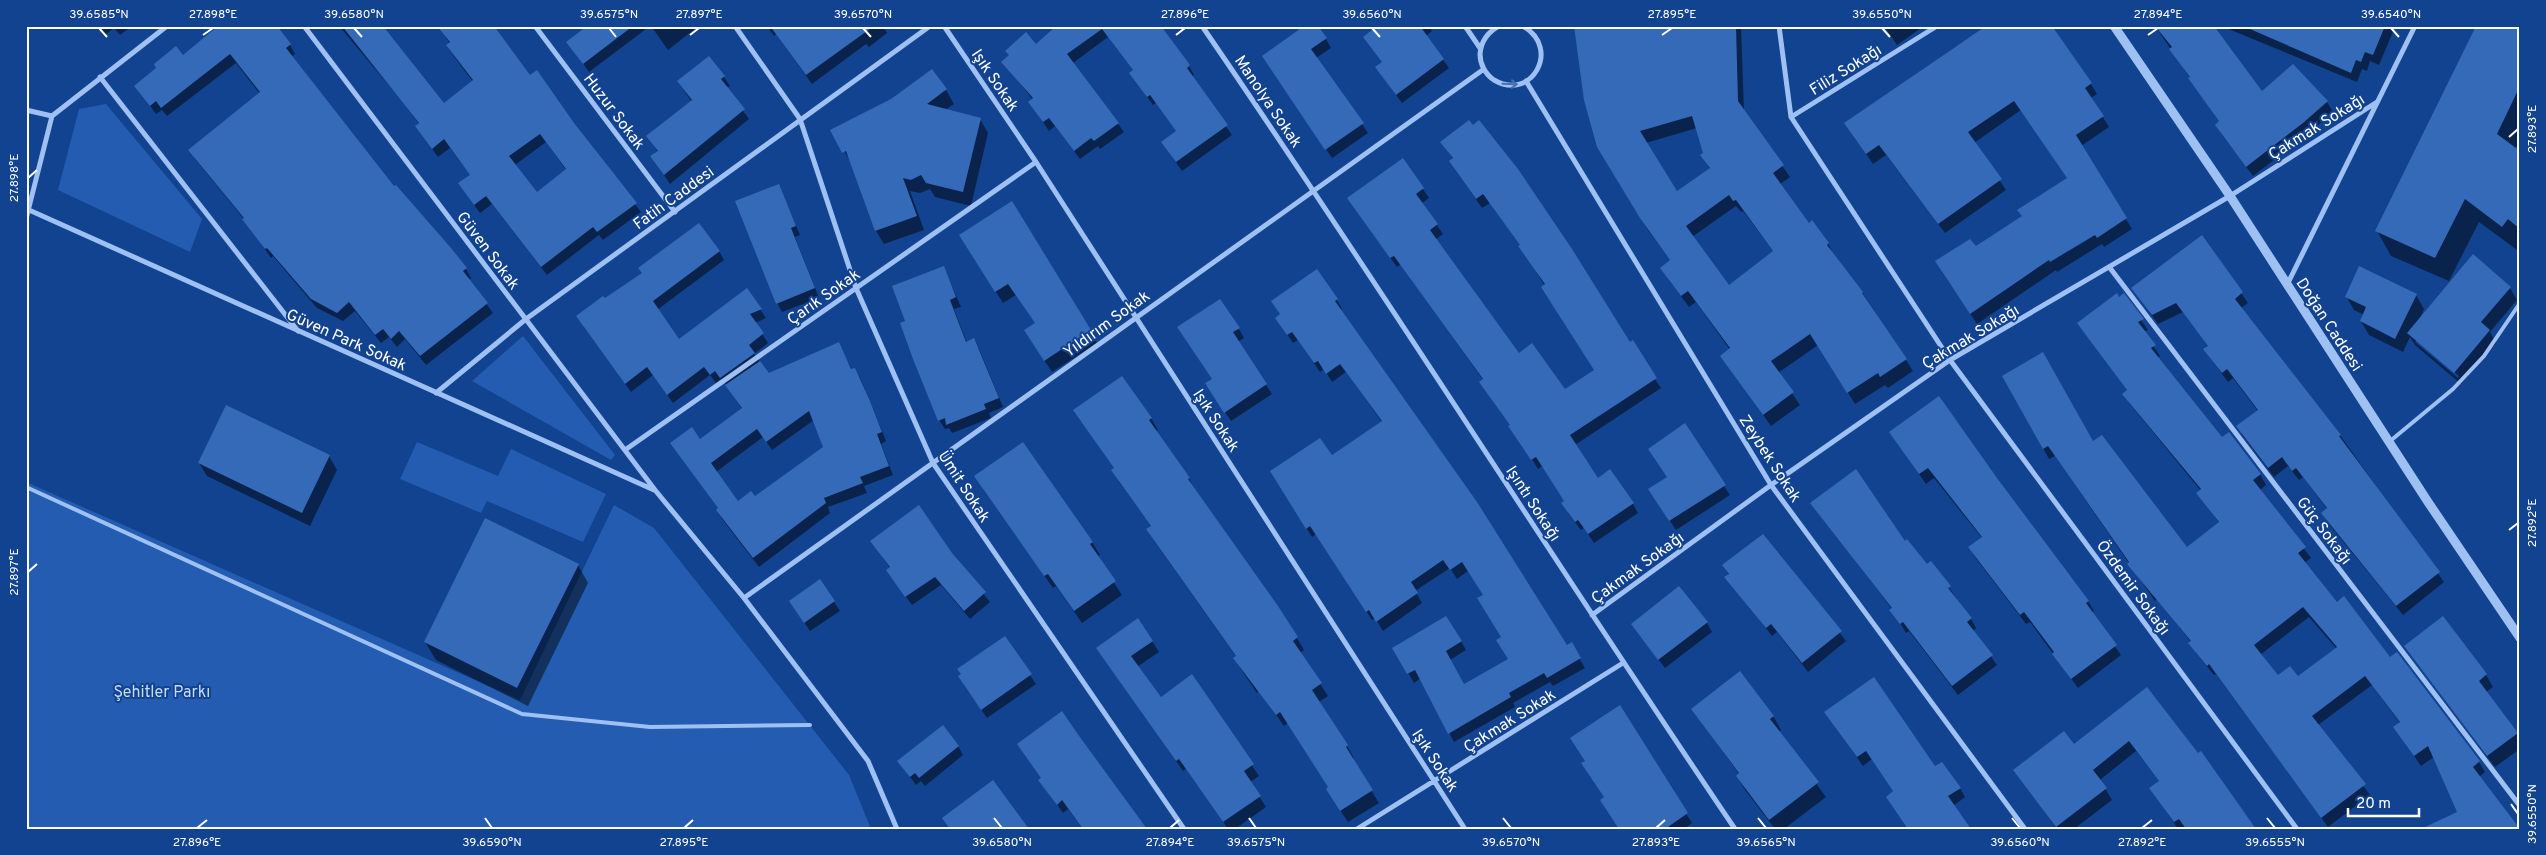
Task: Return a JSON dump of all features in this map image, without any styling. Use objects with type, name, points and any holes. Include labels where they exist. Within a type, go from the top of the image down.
[{"type":"street","points":[[26,219],[52,116],[167,26]]},
{"type":"street","name":"Güven Sokak","points":[[304,26],[655,490],[744,598],[868,761],[896,829]]},
{"type":"street","name":"Huzur Sokak","points":[[535,26],[675,212]]},
{"type":"street","name":"Ümit Sokak","points":[[735,26],[800,119],[856,288],[933,463],[1184,829]]},
{"type":"street","name":"Fatih Caddesi","points":[[436,393],[526,319],[930,26]]},
{"type":"street","name":"Işık Sokak","points":[[944,26],[1036,162],[1465,829]]},
{"type":"street","name":"Manolya Sokak","points":[[1202,26],[1314,189]]},
{"type":"street","points":[[1465,26],[1480,48],[1484,69],[1490,78],[1508,85],[1526,81],[1539,67],[1541,48],[1531,31],[1523,26]]},
{"type":"street","points":[[1480,48],[1484,38],[1499,26]]},
{"type":"street","points":[[1779,26],[1791,117]]},
{"type":"street","name":"Filiz Sokağı","points":[[1791,117],[1937,26]]},
{"type":"street","name":"Doğan Caddesi","points":[[2114,26],[2230,196],[2389,442],[2520,638]]},
{"type":"street","name":"Çakmak Sokağı","points":[[2288,285],[2415,26]]},
{"type":"street","name":"Yıldırım Sokak","points":[[744,598],[1484,69]]},
{"type":"street","points":[[100,77],[298,332]]},
{"type":"street","name":"Zeybek Sokak","points":[[1526,81],[1771,485],[2025,829]]},
{"type":"street","name":"Çakmak Sokağı","points":[[1592,615],[1771,485],[1950,360],[2230,196],[2377,102]]},
{"type":"street","points":[[26,110],[52,116]]},
{"type":"street","name":"Özdemir Sokağı","points":[[1791,117],[1950,360],[2297,829]]},
{"type":"street","name":"Çarık Sokak","points":[[625,450],[1036,162]]},
{"type":"street","name":"Işıntı Sokağı","points":[[1314,189],[1623,663],[1735,829]]},
{"type":"street","name":"Güven Park Sokak","points":[[29,210],[298,332],[655,490]]},
{"type":"street","name":"Güç Sokağı","points":[[2110,268],[2520,806]]},
{"type":"street","name":"Çakmak Sokak","points":[[1357,829],[1623,663]]},
{"type":"lane","points":[[2389,442],[2453,389],[2484,356],[2520,302]]},
{"type":"lane","points":[[26,487],[522,714],[650,727],[810,725]]},
{"type":"green space","points":[[106,104],[202,219],[190,252],[58,190],[79,109]]},
{"type":"green space","points":[[523,336],[615,455],[611,460],[472,381]]},
{"type":"green space","points":[[417,442],[498,476],[511,449],[606,494],[583,542],[487,501],[481,513],[400,479]]},
{"type":"green space","name":"Şehitler Parkı","points":[[26,482],[520,700],[614,505],[654,528],[849,775],[871,829],[26,829]]},
{"type":"building","points":[[218,26],[277,26],[291,44],[286,48],[394,186],[396,185],[467,268],[463,271],[488,303],[420,356],[399,331],[391,339],[383,329],[375,335],[349,302],[337,313],[311,299],[267,248],[265,249],[242,219],[244,218],[188,150],[260,92],[230,54],[161,108],[156,101],[150,106],[134,86],[156,68],[154,64],[176,46],[183,55]]},
{"type":"building","points":[[342,26],[383,26],[444,103],[473,80],[446,45],[450,42],[437,26],[494,26],[530,75],[537,70],[574,123],[637,203],[597,232],[593,227],[541,267],[486,196],[474,205],[458,183],[470,175],[444,139],[432,149],[415,126],[419,123]],"holes":[[[540,134],[566,169],[537,192],[509,156]]]},
{"type":"building","points":[[587,26],[633,26],[583,64],[566,42]]},
{"type":"building","points":[[770,26],[874,26],[806,75]]},
{"type":"building","points":[[1056,26],[1161,26],[1190,65],[1187,68],[1228,125],[1176,162],[1161,142],[1176,131],[1150,95],[1147,97],[1129,73],[1133,70],[1102,29],[1067,54],[1119,123],[1094,141],[1091,138],[1074,151],[1049,118],[1043,122],[1028,102],[1033,98],[1001,62],[1009,55],[1005,51],[1026,32],[1036,44]]},
{"type":"building","points":[[1304,26],[1318,26],[1327,38],[1311,49],[1364,123],[1325,150],[1262,56]]},
{"type":"building","points":[[1377,26],[1420,26],[1444,59],[1396,95],[1375,67],[1382,62],[1363,37]]},
{"type":"building","points":[[1574,26],[1736,26],[1738,101],[1784,165],[1773,173],[1809,223],[1812,220],[1829,243],[1827,245],[1863,292],[1907,359],[1880,377],[1878,373],[1847,393],[1810,334],[1771,361],[1794,392],[1763,415],[1720,356],[1730,348],[1688,291],[1681,296],[1660,268],[1670,260],[1640,218],[1597,147],[1584,100]],"holes":[[[1692,116],[1703,153],[1700,155],[1710,168],[1677,191],[1640,131]],[[1729,195],[1733,201],[1736,200],[1773,251],[1729,285],[1686,226]]]},
{"type":"building","points":[[1986,26],[2052,26],[2092,83],[2085,88],[2104,116],[2076,135],[2127,218],[2097,238],[2095,235],[2050,262],[2049,260],[1970,314],[1935,261],[1970,239],[1976,246],[2022,216],[2017,210],[2067,178],[2014,101],[1968,132],[2002,179],[1938,224],[1879,145],[1866,154],[1844,123]]},
{"type":"building","points":[[2155,26],[2214,26],[2262,91],[2293,64],[2328,101],[2246,167],[2215,125],[2219,121],[2169,49],[2172,47]]},
{"type":"building","points":[[2243,26],[2385,26],[2373,55],[2365,52],[2361,62],[2356,60],[2351,73]]},
{"type":"building","points":[[2476,26],[2520,26],[2520,86],[2497,134],[2520,151],[2520,229],[2508,219],[2502,227],[2465,199],[2435,258],[2375,231]]},
{"type":"building","points":[[709,56],[725,76],[721,79],[745,109],[664,175],[650,156],[658,151],[646,136],[692,100],[677,81]]},
{"type":"building","points":[[932,69],[947,89],[927,104],[981,118],[963,192],[926,183],[921,175],[911,180],[903,178],[917,216],[875,231],[846,151],[842,153],[830,130],[891,99]]},
{"type":"building","points":[[1469,120],[1473,125],[1479,120],[1518,169],[1572,249],[1630,342],[1633,340],[1657,378],[1570,435],[1598,478],[1610,469],[1634,503],[1588,534],[1578,520],[1575,522],[1561,503],[1564,501],[1536,457],[1531,460],[1508,426],[1510,425],[1479,382],[1483,379],[1394,256],[1390,258],[1347,198],[1403,158],[1424,188],[1416,194],[1438,224],[1430,230],[1519,353],[1532,343],[1565,389],[1594,370],[1541,287],[1545,284],[1518,246],[1520,245],[1483,194],[1476,199],[1449,161],[1453,158],[1440,142]]},
{"type":"building","points":[[779,184],[796,226],[791,228],[815,288],[776,304],[735,201]]},
{"type":"building","points":[[1012,201],[1091,330],[1044,361],[1024,330],[1035,323],[1008,284],[995,292],[959,235]]},
{"type":"building","points":[[699,223],[720,251],[653,301],[679,339],[747,288],[762,309],[750,314],[764,333],[749,345],[755,353],[720,378],[715,371],[710,375],[704,367],[667,395],[647,367],[625,384],[576,316],[603,296],[605,298],[642,273],[638,268]]},
{"type":"building","points":[[2202,235],[2243,292],[2235,299],[2341,435],[2339,436],[2440,572],[2396,606],[2321,513],[2327,508],[2296,468],[2292,471],[2282,457],[2268,468],[2236,426],[2258,410],[2227,369],[2222,373],[2203,349],[2208,346],[2176,303],[2152,315],[2131,288]]},
{"type":"building","points":[[2473,254],[2511,287],[2481,322],[2490,330],[2454,373],[2407,333]]},
{"type":"building","points":[[944,266],[956,297],[950,300],[966,342],[974,338],[999,398],[984,404],[986,409],[946,425],[945,418],[938,421],[913,359],[900,323],[905,321],[892,286]]},
{"type":"building","points":[[2359,266],[2417,294],[2395,339],[2360,321],[2366,307],[2345,297]]},
{"type":"building","points":[[1317,269],[1338,299],[1335,301],[1477,502],[1567,645],[1572,642],[1581,658],[1547,678],[1544,673],[1509,693],[1511,697],[1448,734],[1415,670],[1407,674],[1392,648],[1446,616],[1462,641],[1446,651],[1464,684],[1508,659],[1496,640],[1501,637],[1477,598],[1483,595],[1462,562],[1450,570],[1443,560],[1411,582],[1418,593],[1376,622],[1369,610],[1366,612],[1310,526],[1306,529],[1270,471],[1320,438],[1332,455],[1382,421],[1340,364],[1326,374],[1318,361],[1314,363],[1292,332],[1287,335],[1275,318],[1280,314],[1271,301]]},
{"type":"building","points":[[2117,293],[2119,297],[2124,293],[2144,319],[2138,322],[2156,345],[2151,348],[2222,437],[2229,432],[2261,474],[2253,480],[2306,547],[2298,553],[2337,602],[2344,596],[2390,657],[2397,652],[2480,761],[2473,767],[2520,829],[2421,829],[2457,812],[2428,746],[2414,756],[2393,727],[2400,722],[2365,676],[2312,716],[2366,784],[2321,818],[2209,664],[2207,666],[2188,643],[2191,641],[2127,564],[2129,562],[2048,446],[2043,449],[2002,376],[2043,352],[2093,441],[2102,435],[2187,547],[2219,522],[2196,493],[2201,489],[2122,394],[2127,390],[2077,323]],"holes":[[[2303,607],[2337,647],[2298,676],[2290,666],[2278,675],[2254,645]]]},
{"type":"building","points":[[1220,299],[1240,328],[1233,332],[1267,384],[1224,413],[1205,383],[1212,379],[1177,327]]},
{"type":"building","points":[[839,342],[851,369],[855,368],[870,401],[882,432],[877,434],[889,466],[860,477],[863,483],[824,498],[826,503],[753,558],[716,510],[718,508],[670,443],[692,427],[700,439],[742,408],[725,385],[760,361],[769,373]],"holes":[[[809,411],[823,447],[755,496],[751,491],[738,501],[711,463],[757,429],[766,442]]]},
{"type":"building","points":[[1122,376],[1152,418],[1149,420],[1190,478],[1188,479],[1278,606],[1298,637],[1293,641],[1322,683],[1312,690],[1348,745],[1346,747],[1373,790],[1340,811],[1326,789],[1328,787],[1280,712],[1276,715],[1233,658],[1236,656],[1146,529],[1151,526],[1111,470],[1114,468],[1073,410]]},
{"type":"building","points":[[1939,396],[1997,478],[2089,601],[2086,603],[2117,645],[2071,679],[2052,654],[2054,652],[2024,612],[2020,615],[1968,547],[1982,537],[1928,468],[1919,474],[1889,432]]},
{"type":"building","points":[[226,405],[330,455],[302,513],[198,463]]},
{"type":"building","points":[[1685,423],[1726,485],[1669,521],[1648,489],[1667,477],[1648,449]]},
{"type":"building","points":[[1023,442],[1093,542],[1090,544],[1116,581],[1074,611],[1048,574],[1044,576],[974,476]]},
{"type":"building","points":[[1856,469],[1905,541],[1907,539],[1927,564],[1931,561],[1951,586],[1948,588],[1972,618],[1967,622],[1993,655],[1952,686],[1903,622],[1900,624],[1889,610],[1892,608],[1810,503]]},
{"type":"building","points":[[919,505],[952,553],[986,592],[964,611],[935,577],[905,597],[886,570],[890,567],[870,541]]},
{"type":"building","points":[[485,518],[579,564],[517,688],[424,642]]},
{"type":"building","points":[[1763,534],[1842,631],[1802,663],[1771,624],[1766,628],[1724,577],[1729,574],[1722,565]]},
{"type":"building","points":[[820,579],[835,601],[804,623],[789,601]]},
{"type":"building","points":[[1679,586],[1708,622],[1658,660],[1631,624]]},
{"type":"building","points":[[2443,616],[2487,674],[2479,681],[2518,733],[2487,756],[2404,646]]},
{"type":"building","points":[[1138,618],[1153,641],[1131,656],[1161,697],[1192,674],[1254,764],[1244,771],[1261,796],[1223,822],[1179,759],[1176,761],[1096,648]]},
{"type":"building","points":[[1005,636],[1032,674],[981,710],[958,676],[961,674],[957,669]]},
{"type":"building","points":[[1740,671],[1774,716],[1770,719],[1819,782],[1769,820],[1736,776],[1739,773],[1691,709]]},
{"type":"building","points":[[1874,677],[1935,766],[1942,762],[1961,788],[1948,796],[1971,829],[1908,829],[1886,797],[1893,791],[1866,751],[1857,757],[1824,712]]},
{"type":"building","points":[[2147,687],[2198,753],[2201,751],[2256,829],[2186,829],[2179,819],[2174,822],[2149,788],[2159,781],[2129,741],[2093,770],[2107,788],[2056,827],[2013,770],[2064,731],[2074,744]]},
{"type":"building","points":[[1620,705],[1688,813],[1665,829],[1619,829],[1600,800],[1604,797],[1581,763],[1585,761],[1570,738]]},
{"type":"building","points":[[1062,711],[1147,829],[1083,829],[1062,800],[1057,805],[1038,780],[1041,778],[1017,744]]},
{"type":"building","points":[[943,725],[959,746],[919,778],[915,773],[910,777],[897,761]]},
{"type":"building","points":[[993,780],[1029,829],[950,829],[942,818]]}]
